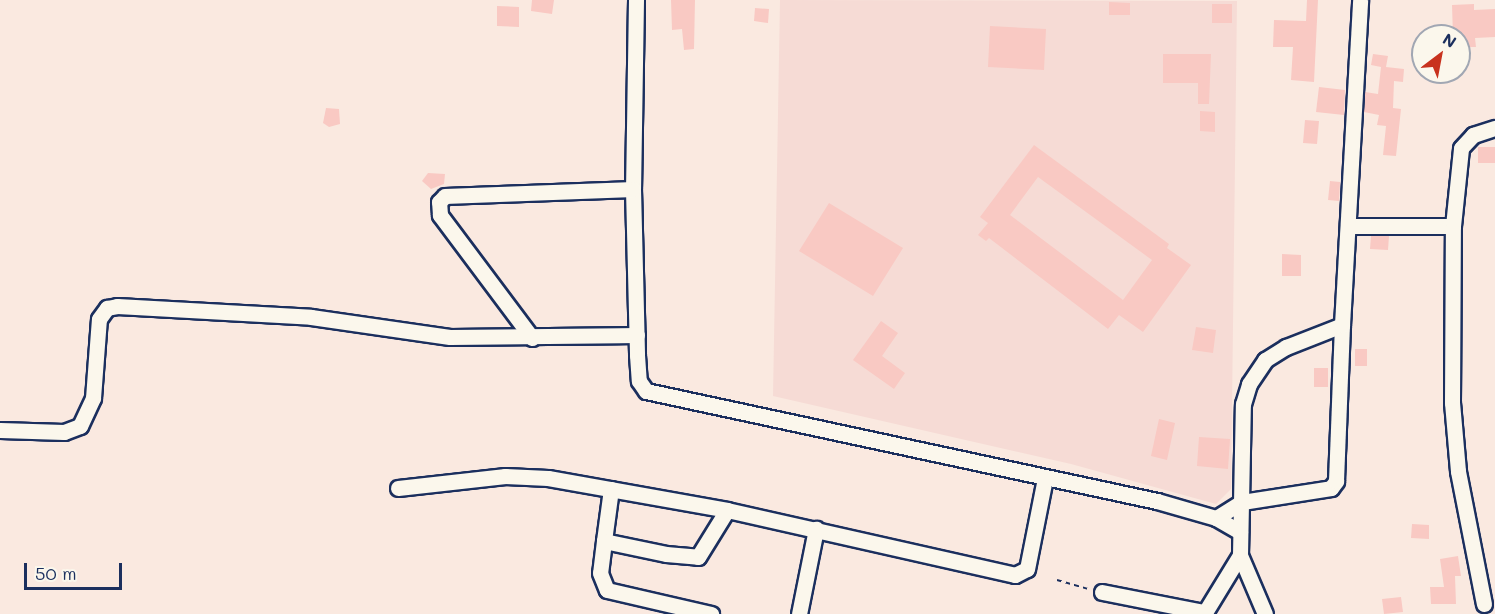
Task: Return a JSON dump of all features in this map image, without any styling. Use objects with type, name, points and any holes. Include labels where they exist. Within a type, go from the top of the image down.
[{"type":"street","points":[[636,0],[633,189],[639,381],[653,394],[1045,478],[1216,518],[1240,532]]},
{"type":"street","points":[[1216,518],[1242,502],[1326,491],[1336,481],[1360,0]]},
{"type":"street","points":[[1484,604],[1458,471],[1452,403],[1453,226],[1461,148],[1473,135],[1495,128]]},
{"type":"street","points":[[532,339],[440,214],[439,202],[445,196],[633,189]]},
{"type":"street","points":[[1348,226],[1453,226]]},
{"type":"street","points":[[0,430],[64,432],[80,426],[93,398],[99,319],[107,308],[117,306],[311,317],[450,337],[532,339],[637,334]]},
{"type":"street","points":[[1265,614],[1240,555],[1244,404],[1256,371],[1276,352],[1342,325]]},
{"type":"street","points":[[398,488],[531,476],[727,510],[1022,573],[1030,559],[1045,478]]},
{"type":"street","points":[[611,489],[600,573],[607,590],[711,614]]},
{"type":"street","points":[[604,541],[698,557],[727,510]]},
{"type":"street","points":[[799,614],[816,529]]},
{"type":"street","points":[[1102,592],[1204,613],[1240,555]]},
{"type":"path","points":[[1057,580],[1102,592]]},
{"type":"shaded area","points":[[780,0],[1237,1],[1231,489],[1216,504],[1071,464],[773,396]]},
{"type":"building","points":[[532,0],[554,0],[552,14],[531,11]]},
{"type":"building","points":[[671,0],[695,0],[694,49],[684,50],[682,29],[672,30]]},
{"type":"building","points":[[1307,0],[1318,0],[1314,82],[1291,80],[1293,47],[1273,47],[1274,20],[1306,21]]},
{"type":"building","points":[[1109,2],[1130,3],[1130,15],[1109,15]]},
{"type":"building","points":[[1212,4],[1232,4],[1232,23],[1212,23]]},
{"type":"building","points":[[1474,4],[1474,10],[1495,9],[1495,37],[1475,38],[1476,47],[1471,47],[1471,24],[1453,24],[1452,5]]},
{"type":"building","points":[[497,6],[519,7],[519,27],[497,26]]},
{"type":"building","points":[[755,8],[769,9],[768,23],[754,21]]},
{"type":"building","points":[[990,26],[1046,29],[1044,70],[988,67]]},
{"type":"building","points":[[1163,54],[1211,54],[1209,104],[1198,104],[1198,83],[1163,83]]},
{"type":"building","points":[[1373,54],[1388,56],[1386,67],[1404,69],[1403,82],[1394,81],[1393,108],[1401,109],[1396,156],[1383,155],[1386,126],[1377,125],[1379,115],[1364,112],[1365,92],[1378,94],[1381,67],[1371,65]]},
{"type":"building","points":[[1319,87],[1345,90],[1344,115],[1316,112]]},
{"type":"building","points":[[326,108],[339,109],[340,124],[329,127],[323,123]]},
{"type":"building","points":[[1200,111],[1215,112],[1215,132],[1200,131]]},
{"type":"building","points":[[1305,120],[1319,121],[1317,144],[1303,143]]},
{"type":"building","points":[[1034,145],[1169,244],[1167,248],[1191,265],[1143,332],[1119,315],[1108,329],[989,238],[986,241],[978,235],[988,223],[980,217]],"holes":[[[1038,177],[1152,260],[1123,300],[1010,215]]]},
{"type":"building","points":[[1478,147],[1495,147],[1495,163],[1478,163]]},
{"type":"building","points":[[428,173],[445,174],[444,184],[431,189],[422,181]]},
{"type":"building","points":[[1330,181],[1340,182],[1339,201],[1328,200]]},
{"type":"building","points":[[829,203],[903,248],[873,296],[799,251]]},
{"type":"building","points":[[1371,236],[1389,236],[1388,250],[1370,249]]},
{"type":"building","points":[[1282,254],[1301,255],[1301,276],[1282,276]]},
{"type":"building","points":[[881,321],[898,333],[882,356],[905,373],[894,389],[853,360]]},
{"type":"building","points":[[1196,327],[1216,330],[1213,353],[1192,350]]},
{"type":"building","points":[[1355,349],[1367,349],[1367,366],[1355,366]]},
{"type":"building","points":[[1314,368],[1328,368],[1328,387],[1314,387]]},
{"type":"building","points":[[1159,419],[1175,423],[1167,460],[1151,456]]},
{"type":"building","points":[[1199,437],[1230,439],[1228,469],[1197,466]]},
{"type":"building","points":[[1412,524],[1429,525],[1429,539],[1411,538]]},
{"type":"building","points":[[1458,556],[1461,576],[1455,576],[1456,604],[1431,604],[1430,587],[1444,587],[1440,559]]},
{"type":"building","points":[[1401,597],[1403,612],[1384,614],[1382,599]]}]
